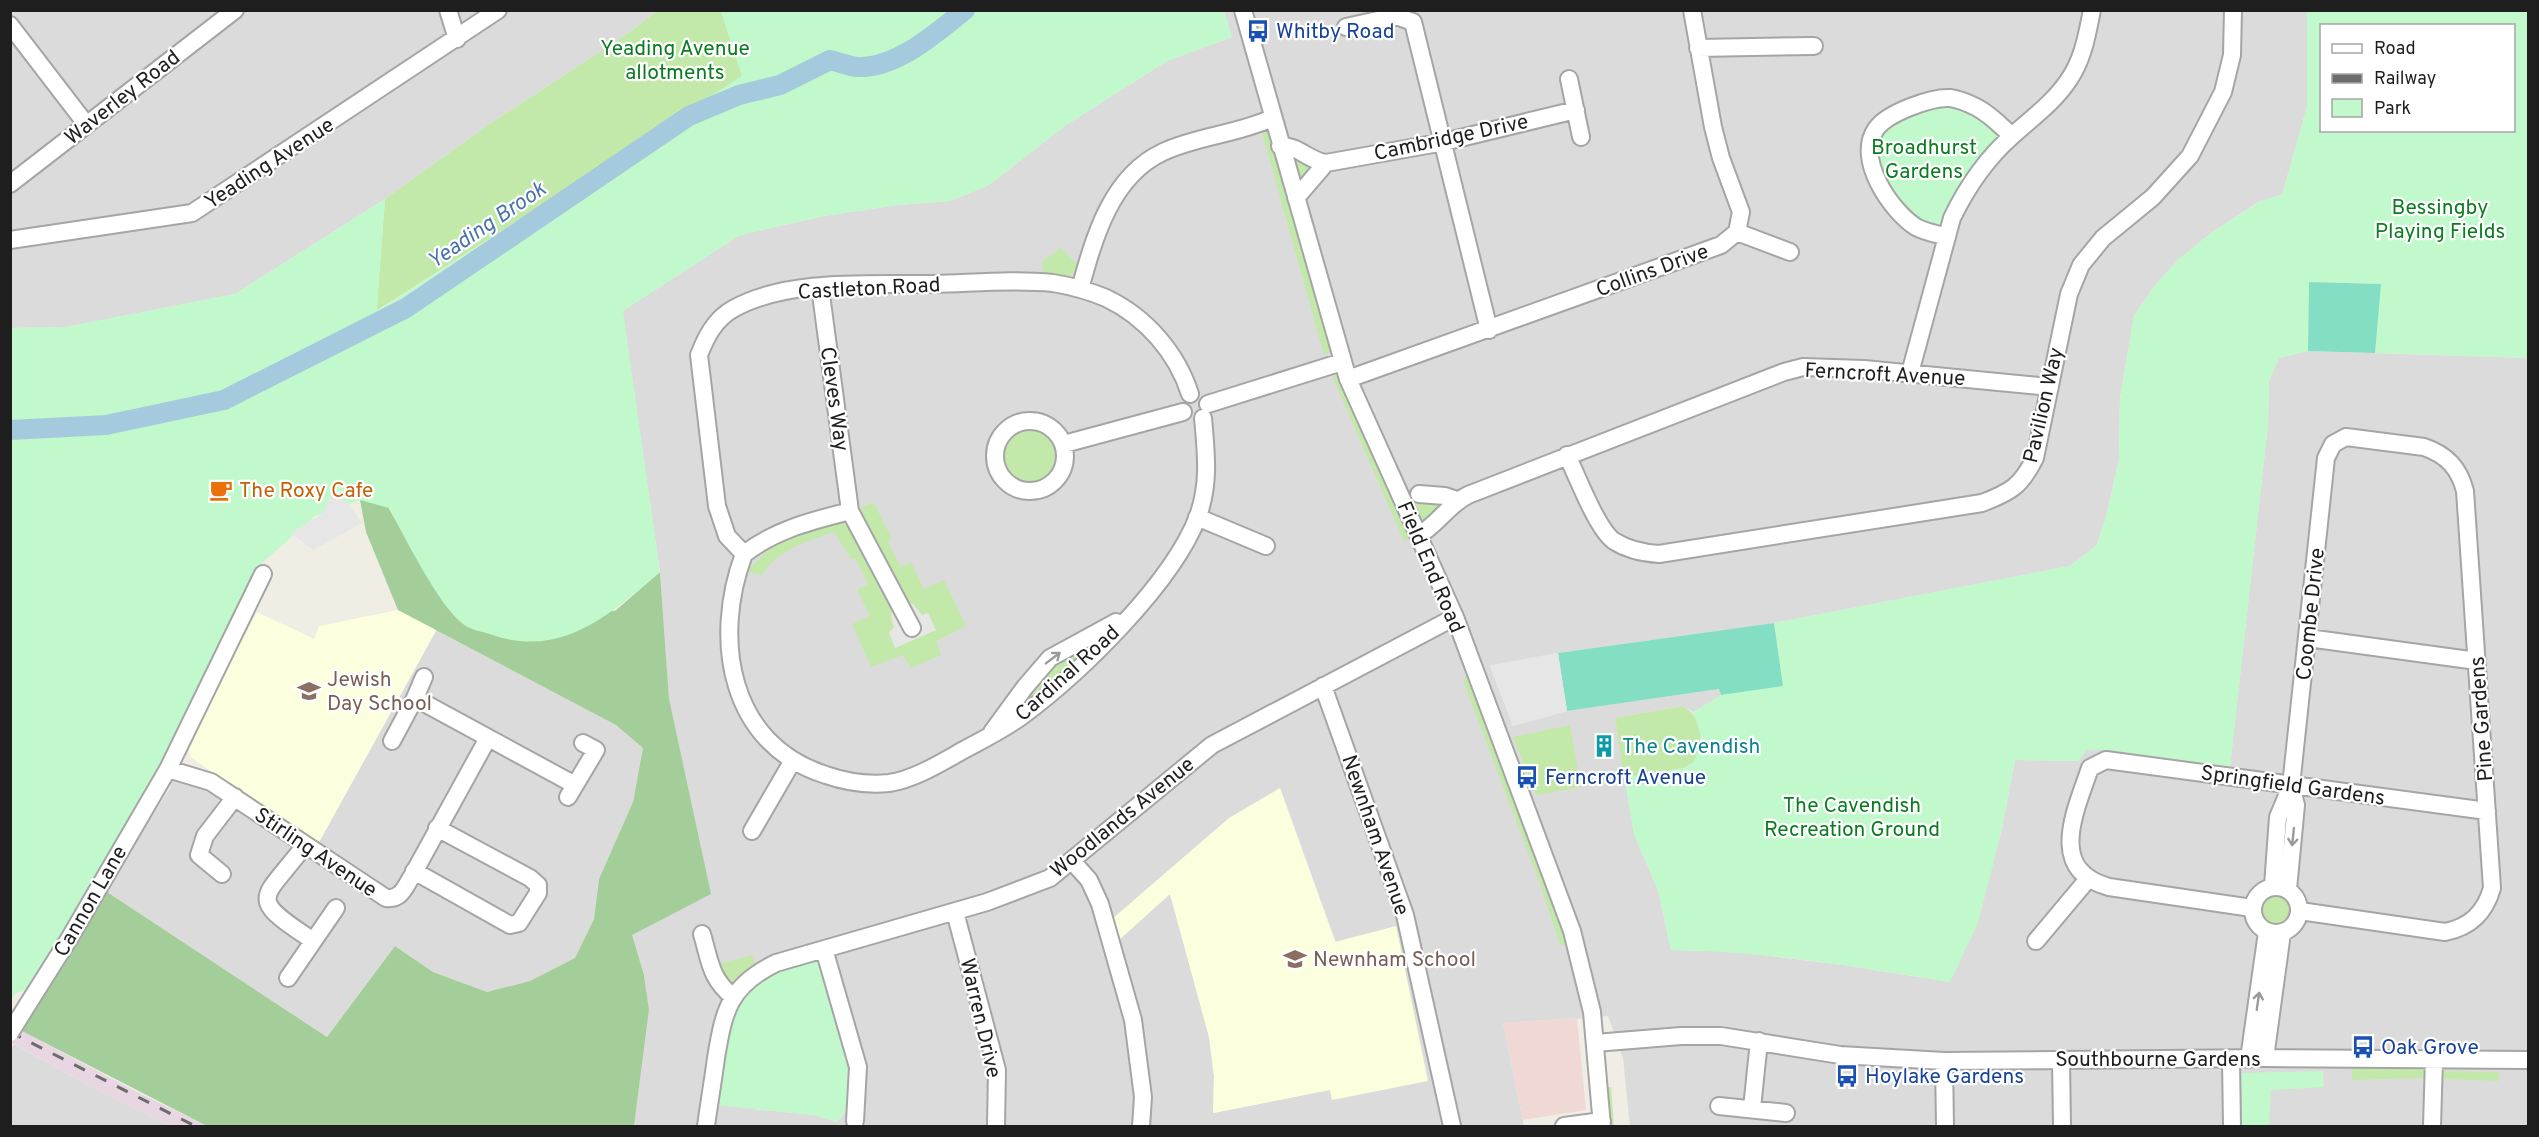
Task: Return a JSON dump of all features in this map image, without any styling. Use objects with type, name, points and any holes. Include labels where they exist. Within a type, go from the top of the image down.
[{"type":"street","name":"Waverley Road","points":[[10,184],[235,10]]},
{"type":"street","points":[[448,10],[457,39]]},
{"type":"street","name":"Yeading Avenue","points":[[10,240],[192,213],[498,10]]},
{"type":"street","name":"Field End Road","points":[[1243,10],[1348,379],[1455,617],[1572,931],[1586,981],[1595,1043],[1602,1124]]},
{"type":"street","points":[[1692,10],[1721,158],[1742,212],[1737,232],[1790,252]]},
{"type":"street","points":[[1910,373],[1952,218],[1982,168],[2012,136],[2039,114],[2069,79],[2080,59],[2092,10]]},
{"type":"street","name":"Pavilion Way","points":[[1567,455],[1596,517],[1612,540],[1636,552],[1659,554],[1982,503],[2005,494],[2024,481],[2035,458],[2069,294],[2081,265],[2103,238],[2170,180],[2190,156],[2209,125],[2223,92],[2232,55],[2233,10]]},
{"type":"street","points":[[1346,27],[1396,16],[1413,22],[1489,330]]},
{"type":"street","points":[[10,25],[86,124]]},
{"type":"street","points":[[1698,48],[1814,46]]},
{"type":"street","points":[[1569,79],[1581,137]]},
{"type":"street","points":[[1947,237],[1918,228],[1899,214],[1888,198],[1871,162],[1870,146],[1875,130],[1887,118],[1906,110],[1951,98],[1976,107],[2012,136]]},
{"type":"street","name":"Cambridge Drive","points":[[1326,163],[1444,142],[1576,110]]},
{"type":"street","points":[[1080,289],[1111,202],[1144,163],[1164,152],[1272,118]]},
{"type":"street","points":[[1280,146],[1290,146],[1318,162],[1326,163]]},
{"type":"street","points":[[1296,198],[1326,163]]},
{"type":"street","name":"Collins Drive","points":[[1348,379],[1721,245],[1737,232]]},
{"type":"street","name":"Castleton Road","points":[[744,554],[727,536],[717,506],[699,355],[706,338],[719,319],[732,309],[755,299],[820,287],[1026,282],[1080,289],[1129,310],[1151,331],[1172,354],[1184,375],[1190,394]]},
{"type":"street","name":"Cleves Way","points":[[820,287],[850,511]]},
{"type":"street","points":[[1205,411],[1202,395],[1190,394],[1182,404],[1183,412],[1192,419],[1205,411],[1342,362]]},
{"type":"street","name":"Ferncroft Avenue","points":[[1419,535],[1435,524],[1458,500],[1567,455],[1784,372],[1823,367],[2050,387]]},
{"type":"street","name":"Cardinal Road","points":[[744,554],[735,578],[731,604],[730,657],[735,683],[745,709],[762,732],[792,762],[843,781],[891,783],[942,762],[1020,717],[1044,699],[1112,636],[1181,549],[1197,517],[1208,472],[1205,411]]},
{"type":"street","points":[[1064,444],[1183,412]]},
{"type":"street","points":[[1019,422],[1041,422],[1050,427],[1064,444],[1065,457],[1062,470],[1056,480],[1040,490],[1017,489],[1007,483],[996,468],[994,455],[1000,436],[1019,422]]},
{"type":"street","name":"Pine Gardens","points":[[2300,911],[2445,932],[2463,926],[2479,915],[2486,906],[2494,882],[2465,491],[2457,469],[2437,452],[2424,447],[2354,437],[2339,439],[2333,444]]},
{"type":"street","name":"Coombe Drive","points":[[2280,888],[2278,817],[2291,786],[2326,458],[2333,444]]},
{"type":"street","points":[[1419,494],[1445,496],[1458,500]]},
{"type":"street","points":[[744,554],[764,538],[790,526],[850,511],[912,628]]},
{"type":"street","points":[[1197,517],[1266,546]]},
{"type":"street","name":"Cannon Lane","points":[[10,1033],[69,939],[168,769],[263,574]]},
{"type":"street","name":"Cardinal Road","points":[[990,735],[1025,687],[1050,658],[1118,622],[1138,604]]},
{"type":"street","name":"Woodlands Avenue","points":[[706,1126],[723,1016],[744,982],[759,971],[776,963],[1024,890],[1050,878],[1172,775],[1212,745],[1455,617]]},
{"type":"street","points":[[2308,638],[2477,661]]},
{"type":"street","points":[[392,741],[424,677]]},
{"type":"street","name":"Newnham Avenue","points":[[1323,686],[1405,915],[1452,1126]]},
{"type":"street","points":[[415,698],[488,738],[572,791],[597,750],[583,743]]},
{"type":"street","name":"Stirling Avenue","points":[[168,769],[211,782],[387,898],[393,899],[400,896],[488,738]]},
{"type":"street","name":"Springfield Gardens","points":[[2088,879],[2071,853],[2070,835],[2090,768],[2099,761],[2487,811]]},
{"type":"street","points":[[752,831],[792,762]]},
{"type":"street","points":[[222,874],[199,855],[205,836],[235,797]]},
{"type":"street","points":[[414,871],[510,925],[519,923],[538,892],[538,885],[530,878],[437,828]]},
{"type":"street","points":[[305,844],[267,894],[266,904],[272,912],[312,940]]},
{"type":"street","points":[[1072,861],[1089,880],[1100,904],[1133,1020],[1143,1097],[1141,1126]]},
{"type":"street","points":[[2036,941],[2088,879],[2109,887],[2252,908]]},
{"type":"street","points":[[2280,888],[2297,899],[2300,911],[2294,925],[2275,932],[2256,922],[2252,908],[2259,894],[2280,888]]},
{"type":"street","points":[[288,978],[336,908]]},
{"type":"street","name":"Warren Drive","points":[[955,912],[997,1070],[996,1126]]},
{"type":"street","points":[[2257,1059],[2275,932]]},
{"type":"street","points":[[702,934],[713,976],[720,986],[733,997]]},
{"type":"street","points":[[824,949],[858,1067],[855,1121]]},
{"type":"street","name":"Southbourne Gardens","points":[[1595,1043],[1681,1036],[1720,1036],[1840,1054],[1944,1061],[2529,1060]]},
{"type":"street","points":[[1752,1108],[1759,1041]]},
{"type":"street","points":[[2432,1126],[2434,1059]]},
{"type":"street","points":[[2061,1060],[2062,1126]]},
{"type":"street","points":[[2231,1060],[2232,1126]]},
{"type":"street","points":[[1944,1061],[1945,1126]]},
{"type":"street","points":[[1719,1106],[1786,1113]]},
{"type":"street","points":[[1564,1126],[1602,1124]]},
{"type":"shaded area","points":[[11,11],[657,11],[624,36],[488,125],[385,199],[235,294],[66,327],[11,328]]},
{"type":"shaded area","points":[[1224,11],[2307,11],[2307,107],[2282,195],[2260,201],[2211,233],[2178,260],[2155,285],[2134,316],[2120,398],[2119,460],[2105,521],[2096,546],[2070,566],[1774,623],[1558,653],[1490,666],[1513,726],[1567,711],[1720,689],[1721,695],[1693,712],[1682,706],[1615,718],[1634,834],[1658,890],[1671,950],[1728,951],[1843,965],[1950,982],[2001,833],[2015,760],[2078,761],[2086,750],[2108,750],[2230,766],[2268,424],[2269,381],[2279,358],[2308,351],[2528,358],[2528,1126],[1630,1126],[1623,1058],[1608,1016],[1503,1023],[1524,1126],[634,1126],[649,1010],[644,975],[631,935],[679,768],[669,699],[660,572],[622,311],[740,235],[824,216],[898,205],[950,201],[989,185],[1066,125],[1167,61],[1232,37]],"holes":[[[1280,788],[1336,942],[1396,927],[1332,1099],[1330,1090],[1213,1113],[1214,1076],[1209,1037],[1170,894],[1118,940]],[[850,1106],[837,1122],[814,1115],[752,1109]]]},
{"type":"shaded area","points":[[338,490],[362,523],[313,550],[291,533],[322,514],[332,493]]},
{"type":"shaded area","points":[[904,602],[913,604],[922,615],[928,613],[936,630],[895,648],[889,632],[894,628],[891,616],[893,607]]},
{"type":"shaded area","name":"Jewish Day School","points":[[398,610],[437,629],[318,844],[190,757],[188,742],[257,612],[314,639],[319,626]]},
{"type":"shaded area","points":[[437,629],[616,725],[643,748],[633,802],[599,879],[594,919],[575,958],[530,981],[487,992],[433,972],[395,946],[327,1037],[104,890],[171,787],[170,780],[208,788],[318,844]]},
{"type":"shaded area","points":[[1558,653],[1567,711],[1513,726],[1490,665]]},
{"type":"shaded area","name":"Newnham School","points":[[1280,788],[1335,942],[1396,926],[1428,1081],[1332,1100],[1330,1090],[1213,1113],[1214,1076],[1209,1037],[1170,894],[1118,941],[1112,919],[1229,818]]},
{"type":"shaded area","points":[[1608,1016],[1577,1019],[1586,1110],[1523,1120],[1503,1023]]},
{"type":"shaded area","points":[[18,1029],[207,1126],[171,1126],[97,1090],[11,1042]]},
{"type":"shaded area","points":[[14,1044],[97,1090],[171,1126],[11,1126],[10,1051]]},
{"type":"green space","name":"Yeading Avenue allotments","points":[[657,11],[721,11],[743,76],[376,311],[385,199],[488,125],[624,36]]},
{"type":"green space","points":[[721,11],[1224,11],[1232,37],[1167,61],[1066,125],[989,185],[950,201],[898,205],[824,216],[740,235],[623,311],[660,572],[623,603],[584,628],[564,636],[541,641],[518,641],[469,628],[453,615],[433,587],[389,508],[360,500],[315,516],[260,565],[162,764],[29,989],[15,994],[11,1000],[11,328],[66,327],[235,294],[385,199],[377,311],[742,76]]},
{"type":"green space","name":"The Cavendish Recreation Ground","points":[[2307,11],[2528,11],[2528,358],[2375,353],[2381,284],[2309,282],[2308,351],[2279,358],[2269,381],[2268,424],[2230,767],[2108,750],[2086,750],[2079,761],[2015,760],[2001,833],[1978,923],[1950,982],[1776,957],[1671,950],[1658,890],[1634,834],[1624,778],[1684,768],[1694,762],[1702,738],[1693,712],[1721,695],[1783,686],[1774,623],[2070,566],[2096,546],[2105,521],[2119,460],[2120,398],[2134,316],[2155,285],[2178,260],[2211,233],[2261,201],[2282,195],[2307,107]]},
{"type":"green space","name":"Broadhurst Gardens","points":[[1946,106],[1961,109],[1988,123],[1998,135],[1997,143],[1945,223],[1930,225],[1917,222],[1897,202],[1884,174],[1876,147],[1892,122]]},
{"type":"green space","points":[[1268,126],[1331,352],[1324,355],[1261,129]]},
{"type":"green space","points":[[1292,151],[1314,164],[1303,187]]},
{"type":"green space","points":[[1061,248],[1078,265],[1075,273],[1068,276],[1044,274],[1042,262]]},
{"type":"green space","points":[[2309,282],[2381,284],[2375,353],[2308,351]]},
{"type":"green space","points":[[1340,374],[1410,539],[1404,541],[1332,376]]},
{"type":"green space","points":[[464,424],[389,509],[437,592],[615,611],[660,572],[669,699],[711,894],[632,935],[644,975],[649,1010],[634,1126],[207,1126],[18,1029],[104,890],[327,1037],[395,946],[433,972],[487,992],[530,981],[575,958],[594,919],[599,879],[633,802],[643,748],[616,725],[398,610],[366,532],[360,500]]},
{"type":"green space","points":[[1024,430],[1034,430],[1043,434],[1051,442],[1055,456],[1051,470],[1043,478],[1034,482],[1024,482],[1015,478],[1007,470],[1003,461],[1003,451],[1007,442],[1015,434]]},
{"type":"green space","points":[[1413,499],[1438,500],[1445,506],[1425,526]]},
{"type":"green space","points":[[874,503],[892,539],[888,542],[901,567],[911,562],[924,589],[944,580],[966,626],[936,641],[941,655],[911,668],[903,655],[871,667],[852,624],[870,616],[857,590],[868,584],[855,558],[851,559],[834,532],[785,552],[762,575],[747,572],[770,549],[791,536],[845,520],[850,523],[893,607],[894,628],[889,632],[896,648],[922,615],[904,602],[857,508]]},
{"type":"green space","points":[[1774,623],[1783,686],[1721,695],[1719,689],[1567,711],[1558,653]]},
{"type":"green space","points":[[1104,635],[1016,718],[1032,687],[1041,676],[1061,659]]},
{"type":"green space","points":[[1469,674],[1569,945],[1560,945],[1540,884],[1465,686],[1464,678]]},
{"type":"green space","points":[[1682,706],[1690,711],[1699,723],[1700,746],[1694,762],[1684,768],[1624,778],[1615,718]]},
{"type":"green space","points":[[1570,725],[1581,787],[1536,795],[1513,737]]},
{"type":"green space","points":[[2276,892],[2289,897],[2294,910],[2289,923],[2276,928],[2263,923],[2258,910],[2263,897]]},
{"type":"green space","points":[[752,955],[755,964],[730,984],[715,965]]},
{"type":"green space","points":[[810,959],[822,964],[851,1063],[850,1106],[837,1122],[814,1115],[716,1105],[723,1049],[734,1013],[743,997],[754,983],[770,972]]},
{"type":"green space","points":[[2352,1067],[2428,1067],[2428,1078],[2352,1080]]},
{"type":"green space","points":[[2323,1071],[2324,1087],[2271,1090],[2269,1125],[2242,1126],[2241,1073]]},
{"type":"green space","points":[[2443,1071],[2498,1072],[2499,1081],[2444,1079]]},
{"type":"green space","points":[[1611,1087],[1614,1126],[1607,1126],[1603,1088]]},
{"type":"waterway","name":"Yeading Brook","points":[[10,430],[106,425],[224,400],[406,308],[689,116],[739,95],[780,85],[830,60],[857,67],[886,62],[915,48],[965,10]]},
{"type":"railway","points":[[10,1032],[195,1126]]},
{"type":"place","name":"Whitby Road","points":[[1258,31]]},
{"type":"place","name":"The Roxy Cafe","points":[[221,490]]},
{"type":"place","name":"Jewish Day School","points":[[309,691]]},
{"type":"place","name":"The Cavendish","points":[[1604,746]]},
{"type":"place","name":"Ferncroft Avenue","points":[[1527,777]]},
{"type":"place","name":"Newnham School","points":[[1295,959]]},
{"type":"place","name":"Oak Grove","points":[[2363,1047]]},
{"type":"place","name":"Hoylake Gardens","points":[[1847,1076]]},
{"type":"park label","name":"Bessingby Playing Fields","points":[[2440,219]]}]
